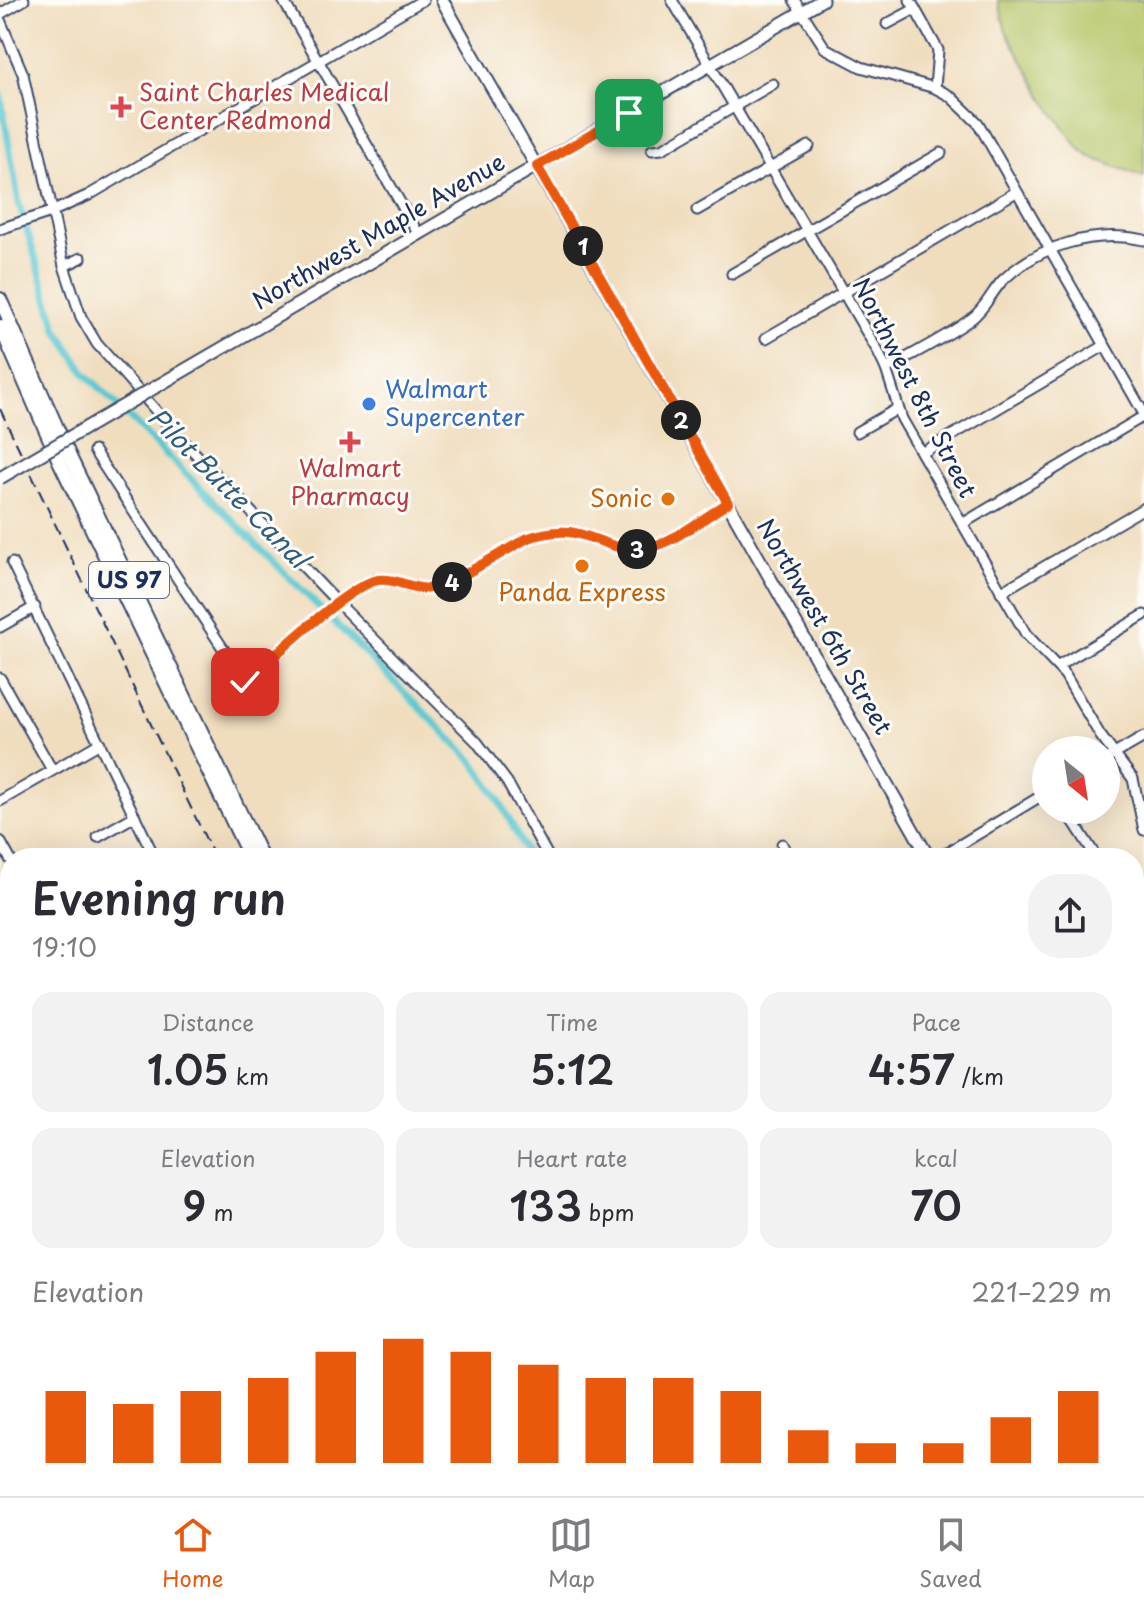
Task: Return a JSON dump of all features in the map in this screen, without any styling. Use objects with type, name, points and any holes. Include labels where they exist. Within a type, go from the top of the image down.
[{"type":"highway","name":"US 97","points":[[0,299],[70,457],[257,848]]},
{"type":"highway","name":"US 97","points":[[0,326],[67,477],[245,848]]},
{"type":"main road","name":"Northwest 6th Street","points":[[442,0],[923,848]]},
{"type":"main road","name":"Northwest Maple Avenue","points":[[0,478],[822,0]]},
{"type":"street","points":[[0,14],[24,0]]},
{"type":"street","points":[[283,0],[419,235]]},
{"type":"street","points":[[0,229],[89,195],[423,0]]},
{"type":"street","name":"Northwest 8th Street","points":[[672,0],[886,369],[897,409],[1001,592],[1026,634],[1058,666],[1098,736]]},
{"type":"street","points":[[794,0],[825,48],[861,67],[935,88],[950,96],[978,123],[1144,415],[962,524]]},
{"type":"street","points":[[887,24],[913,4],[938,50],[935,88]]},
{"type":"street","points":[[0,20],[23,74],[64,266],[81,317],[97,344],[133,388],[336,604],[428,691],[490,756],[543,848]]},
{"type":"street","points":[[652,150],[662,149],[773,84]]},
{"type":"street","points":[[697,210],[809,146]]},
{"type":"street","points":[[732,274],[941,153]]},
{"type":"street","points":[[766,338],[1016,192]]},
{"type":"street","points":[[886,369],[970,320],[1002,282],[1050,250],[1075,240],[1096,237],[1127,236],[1144,240]]},
{"type":"street","points":[[64,266],[81,258]]},
{"type":"street","points":[[922,453],[1104,346]]},
{"type":"street","points":[[857,432],[897,409]]},
{"type":"street","points":[[94,451],[245,682],[365,583],[380,579],[427,588],[450,583],[540,534],[567,532],[616,546],[641,549],[668,539],[728,503]]},
{"type":"street","points":[[1001,592],[1144,508]]},
{"type":"street","points":[[12,563],[150,848]]},
{"type":"street","points":[[0,627],[35,607]]},
{"type":"street","points":[[1058,666],[1144,615]]},
{"type":"street","points":[[0,678],[52,770]]},
{"type":"street","points":[[1120,750],[1144,737]]},
{"type":"street","points":[[0,801],[100,743]]},
{"type":"street","name":"Northwest 8th Street","points":[[1120,766],[1133,779],[1144,830]]},
{"type":"street","points":[[955,848],[1032,801]]},
{"type":"street","points":[[98,837],[135,816]]},
{"type":"street","points":[[1075,824],[1091,848]]},
{"type":"street","points":[[782,844],[784,848]]},
{"type":"green space","points":[[998,0],[1144,0],[1144,177],[1090,157],[1078,147],[1044,99],[1006,31]]},
{"type":"waterway","name":"Pilot Butte Canal","points":[[0,92],[19,204],[57,329],[85,373],[473,761],[498,798],[524,848]]},
{"type":"railway","points":[[0,409],[210,848]]},
{"type":"place","name":"Saint Charles Medical Center Redmond","points":[[121,107]]},
{"type":"place","name":"Walmart Supercenter","points":[[369,404]]},
{"type":"place","name":"Walmart Pharmacy","points":[[350,442]]},
{"type":"place","name":"Sonic","points":[[668,499]]},
{"type":"place","name":"Panda Express","points":[[582,566]]},
{"type":"route","points":[[245,682],[365,583],[380,579],[418,588],[437,587],[540,534],[567,532],[629,549],[641,549],[668,539],[728,503],[537,166],[629,113]]}]
